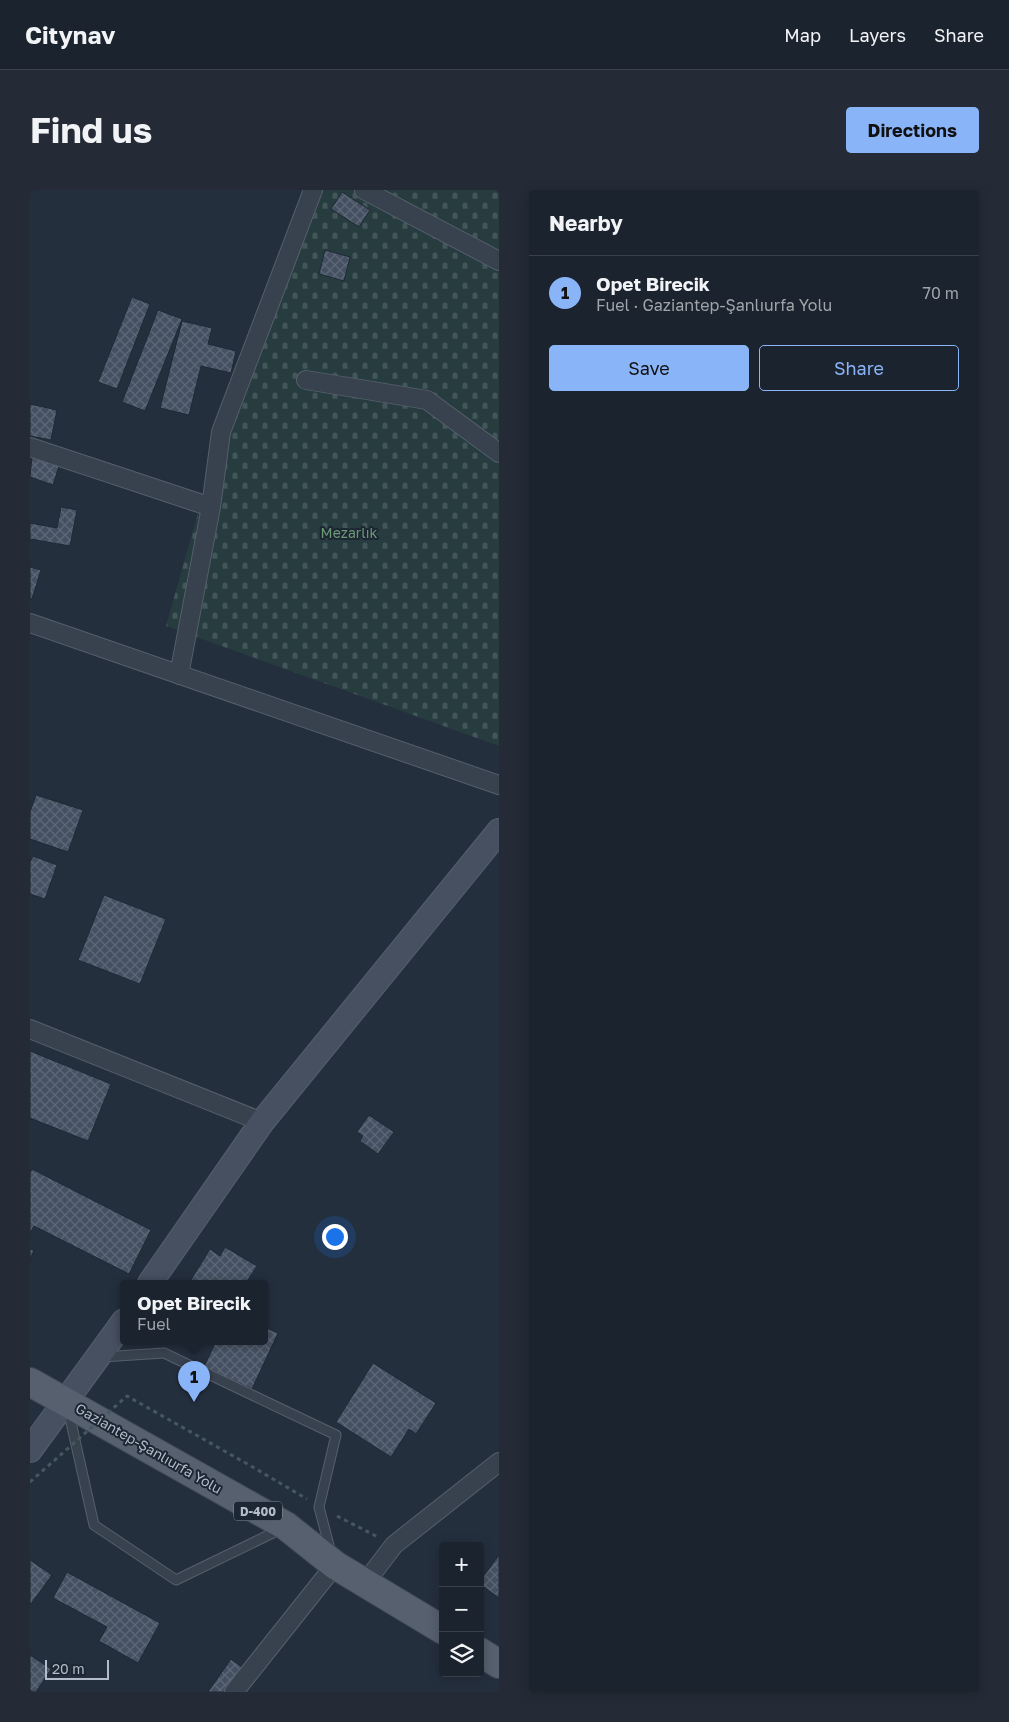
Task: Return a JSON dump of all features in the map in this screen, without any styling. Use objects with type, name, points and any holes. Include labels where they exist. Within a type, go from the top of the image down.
[{"type":"main road","name":"Gaziantep-Şanlıurfa Yolu","points":[[30,1382],[67,1401],[286,1526],[335,1565],[439,1628]]},
{"type":"main road","points":[[484,1655],[499,1664]]},
{"type":"street","points":[[179,675],[211,507],[221,432],[314,190]]},
{"type":"street","points":[[364,190],[499,261]]},
{"type":"street","points":[[306,380],[427,400],[499,452]]},
{"type":"street","points":[[30,446],[211,507]]},
{"type":"street","points":[[30,623],[499,785]]},
{"type":"street","points":[[152,1280],[262,1122],[499,831]]},
{"type":"street","points":[[30,1029],[262,1122]]},
{"type":"street","points":[[31,1448],[120,1327]]},
{"type":"street","points":[[365,1583],[394,1545],[499,1462]]},
{"type":"street","points":[[234,1692],[335,1565]]},
{"type":"lane","points":[[99,1358],[164,1353],[336,1435],[320,1507],[335,1565]]},
{"type":"lane","points":[[67,1401],[94,1525],[176,1580],[286,1526]]},
{"type":"path","points":[[30,1482],[127,1396],[251,1466]]},
{"type":"green space","name":"Mezarlık","points":[[313,190],[499,190],[499,746],[166,626],[221,432]]},
{"type":"building","points":[[342,192],[370,210],[359,227],[331,209]]},
{"type":"building","points":[[325,250],[350,257],[344,281],[319,274]]},
{"type":"building","points":[[132,297],[150,304],[117,389],[98,382]]},
{"type":"building","points":[[158,310],[182,319],[145,411],[122,402]]},
{"type":"building","points":[[182,321],[212,328],[208,344],[236,351],[231,373],[201,366],[189,415],[160,408]]},
{"type":"building","points":[[30,404],[57,410],[51,440],[30,436]]},
{"type":"building","points":[[32,457],[59,466],[53,485],[30,477]]},
{"type":"building","points":[[61,507],[77,510],[70,546],[30,539],[30,523],[57,528]]},
{"type":"building","points":[[30,567],[41,570],[32,599],[30,598]]},
{"type":"building","points":[[36,795],[83,810],[68,852],[30,839],[30,812]]},
{"type":"building","points":[[33,856],[57,865],[45,899],[30,894],[30,862]]},
{"type":"building","points":[[104,895],[166,919],[140,984],[78,960]]},
{"type":"building","points":[[30,1051],[111,1084],[88,1141],[30,1118]]},
{"type":"building","points":[[369,1115],[394,1132],[378,1154],[360,1141],[363,1136],[357,1132]]},
{"type":"building","points":[[32,1169],[151,1230],[129,1274],[34,1226],[30,1233],[30,1173]]},
{"type":"building","points":[[225,1247],[257,1266],[248,1280],[191,1280],[210,1249],[220,1256]]},
{"type":"building","points":[[30,1249],[34,1250],[30,1260]]},
{"type":"building","points":[[268,1329],[278,1333],[252,1389],[204,1367],[214,1345],[268,1345]]},
{"type":"building","points":[[373,1363],[436,1403],[416,1434],[409,1429],[391,1457],[336,1422]]},
{"type":"building","points":[[499,1555],[499,1598],[484,1587],[484,1576]]},
{"type":"building","points":[[30,1560],[52,1575],[30,1605]]},
{"type":"building","points":[[67,1572],[160,1623],[138,1663],[99,1641],[107,1627],[53,1598]]},
{"type":"building","points":[[30,1655],[51,1669],[36,1692],[30,1692]]},
{"type":"building","points":[[231,1659],[246,1670],[231,1692],[208,1692]]},
{"type":"place","name":"Opet Birecik","points":[[194,1402]]}]
